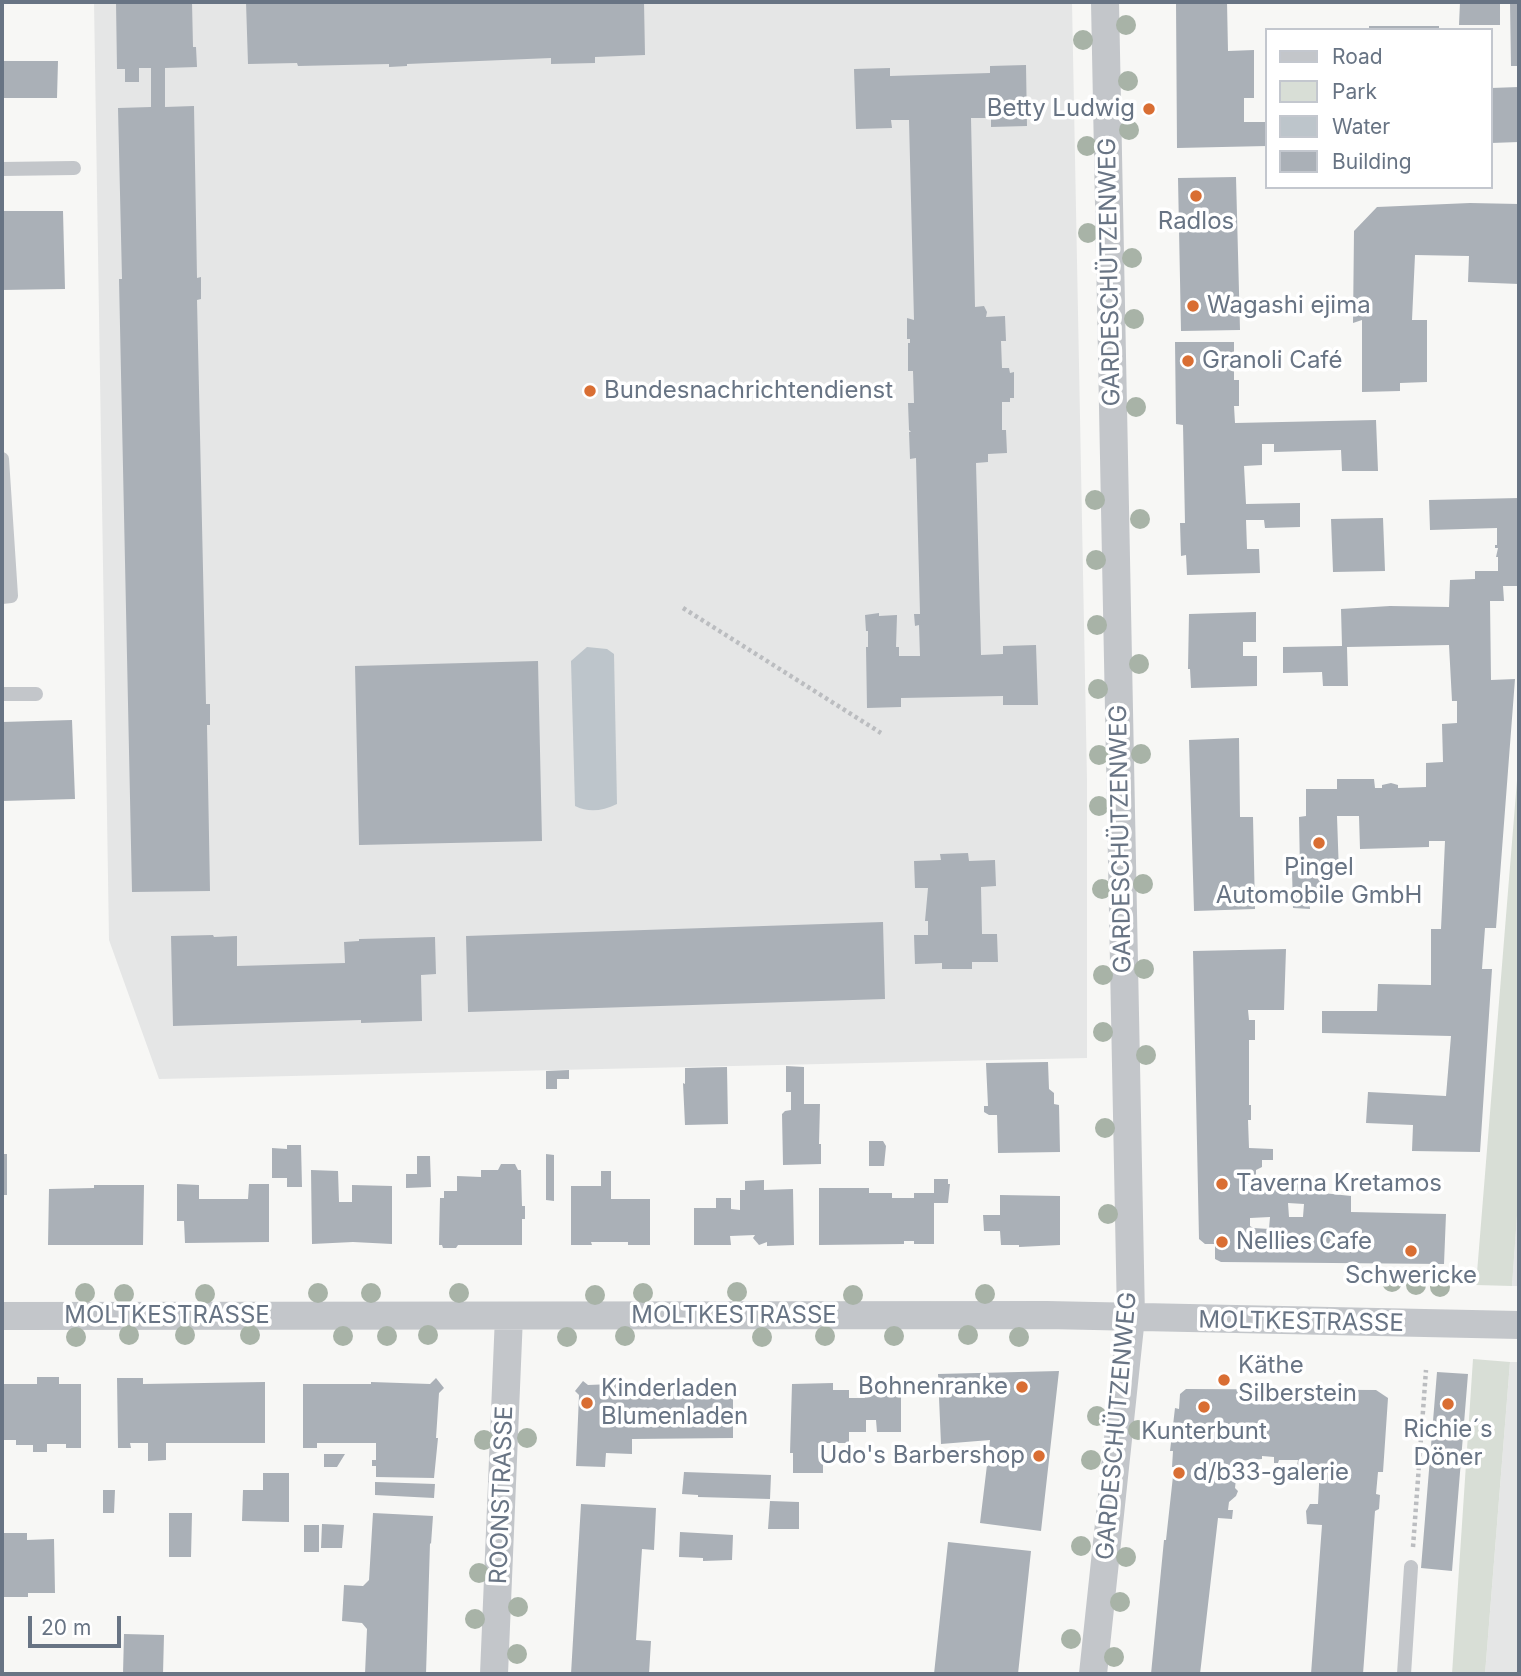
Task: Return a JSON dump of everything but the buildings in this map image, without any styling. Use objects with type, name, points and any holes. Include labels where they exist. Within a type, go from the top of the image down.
[{"type":"street","name":"GARDESCHÜTZENWEG","points":[[1093,1674],[1131,1317],[1105,2]]},
{"type":"street","name":"MOLTKESTRASSE","points":[[2,1316],[972,1315],[1519,1325]]},
{"type":"street","name":"ROONSTRASSE","points":[[494,1674],[509,1316]]},
{"type":"lane","points":[[2,169],[74,168]]},
{"type":"lane","points":[[2,458],[11,596],[2,597]]},
{"type":"lane","points":[[2,694],[36,694]]},
{"type":"lane","points":[[1404,1674],[1411,1567]]},
{"type":"path","points":[[682,608],[881,733]]},
{"type":"path","points":[[1411,1567],[1426,1370]]},
{"type":"shaded area","name":"Bundesnachrichtendienst","points":[[94,2],[1072,2],[1087,780],[1087,1058],[159,1079],[109,940]]},
{"type":"shaded area","points":[[1519,1185],[1519,1286],[1512,1286]]},
{"type":"shaded area","points":[[1510,1362],[1519,1362],[1519,1674],[1485,1674]]},
{"type":"green space","points":[[1519,756],[1519,1188],[1512,1286],[1476,1285]]},
{"type":"green space","points":[[1473,1359],[1510,1362],[1485,1674],[1452,1674]]},
{"type":"water","points":[[587,647],[607,649],[614,654],[617,804],[596,810],[575,806],[571,661]]},
{"type":"place","name":"Betty Ludwig","points":[[1149,109]]},
{"type":"place","name":"Radlos","points":[[1196,196]]},
{"type":"place","name":"Wagashi ejima","points":[[1193,306]]},
{"type":"place","name":"Granoli Café","points":[[1188,361]]},
{"type":"place","name":"Bundesnachrichtendienst","points":[[590,391]]},
{"type":"place","name":"Pingel Automobile GmbH","points":[[1319,843]]},
{"type":"place","name":"Taverna Kretamos","points":[[1222,1184]]},
{"type":"place","name":"Nellies Cafe","points":[[1222,1242]]},
{"type":"place","name":"Schwericke","points":[[1411,1251]]},
{"type":"place","name":"Käthe Silberstein","points":[[1224,1380]]},
{"type":"place","name":"Bohnenranke","points":[[1022,1387]]},
{"type":"place","name":"Kinderladen Blumenladen","points":[[587,1403]]},
{"type":"place","name":"Richie´s Döner","points":[[1448,1404]]},
{"type":"place","name":"Kunterbunt","points":[[1204,1407]]},
{"type":"place","name":"Udo's Barbershop","points":[[1039,1456]]},
{"type":"place","name":"d/b33-galerie","points":[[1179,1473]]}]
